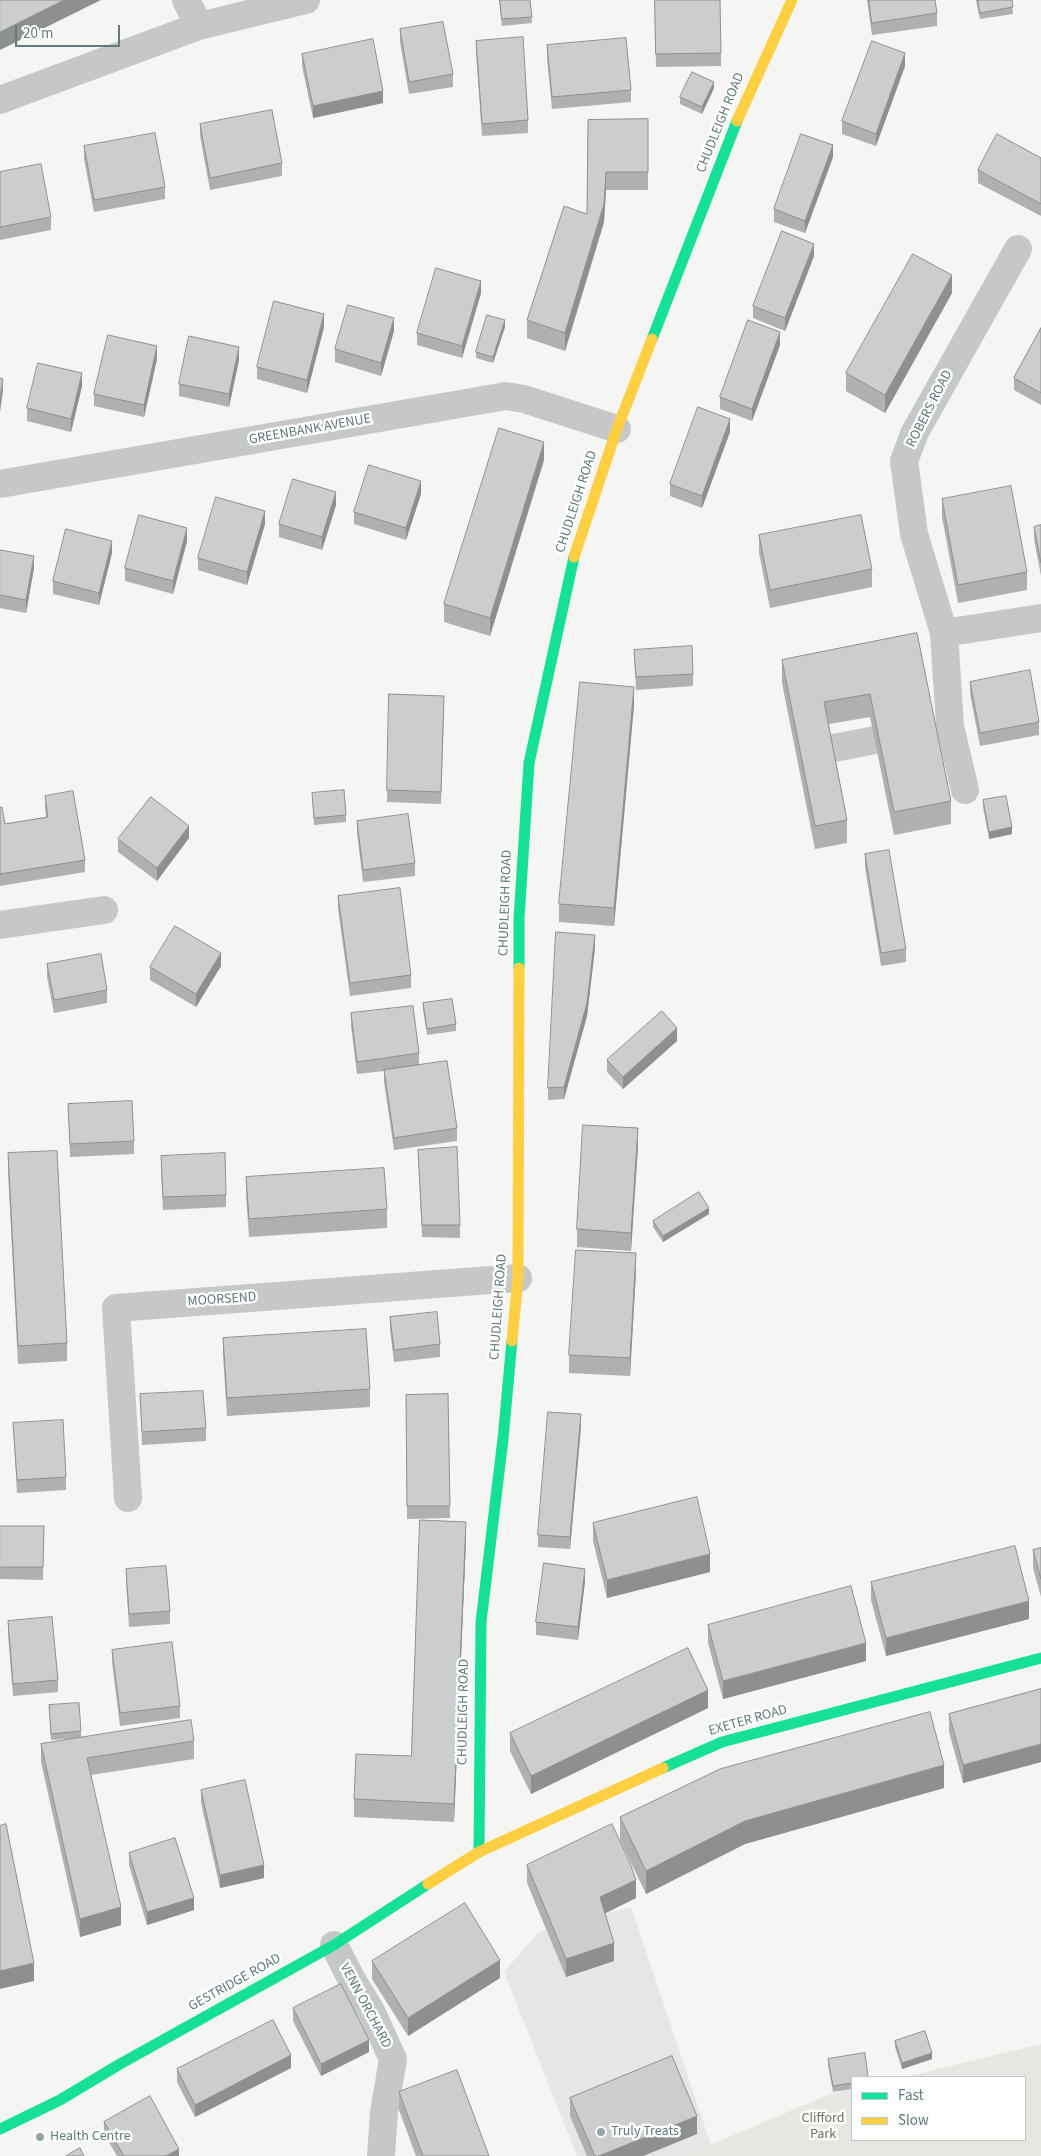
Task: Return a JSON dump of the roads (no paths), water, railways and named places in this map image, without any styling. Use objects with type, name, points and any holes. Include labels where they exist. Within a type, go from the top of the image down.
[{"type":"main road","name":"CHUDLEIGH ROAD","points":[[479,1852],[481,1622],[503,1438],[518,1278],[520,1117],[519,919],[529,763],[577,544],[617,429],[744,103],[792,0]]},
{"type":"main road","name":"EXETER ROAD","points":[[479,1852],[722,1742],[1041,1658]]},
{"type":"main road","name":"GESTRIDGE ROAD","points":[[0,2129],[60,2100],[334,1945],[479,1852]]},
{"type":"street","points":[[186,0],[199,26]]},
{"type":"street","points":[[0,100],[199,26],[306,0]]},
{"type":"street","name":"ROBERS ROAD","points":[[965,790],[950,726],[944,633],[914,534],[904,461],[915,432],[1018,249]]},
{"type":"street","name":"GREENBANK AVENUE","points":[[0,484],[506,396],[524,399],[617,429]]},
{"type":"street","points":[[944,633],[1041,618]]},
{"type":"street","points":[[818,750],[950,726]]},
{"type":"street","points":[[0,925],[104,910]]},
{"type":"street","name":"MOORSEND","points":[[128,1498],[116,1308],[518,1278]]},
{"type":"street","name":"VENN ORCHARD","points":[[334,1945],[371,2011],[393,2059],[384,2112],[381,2156]]},
{"type":"place","name":"Truly Treats","points":[[601,2132]]},
{"type":"place","name":"Health Centre","points":[[40,2137]]},
{"type":"park label","name":"Clifford Park","points":[[823,2128]]}]
